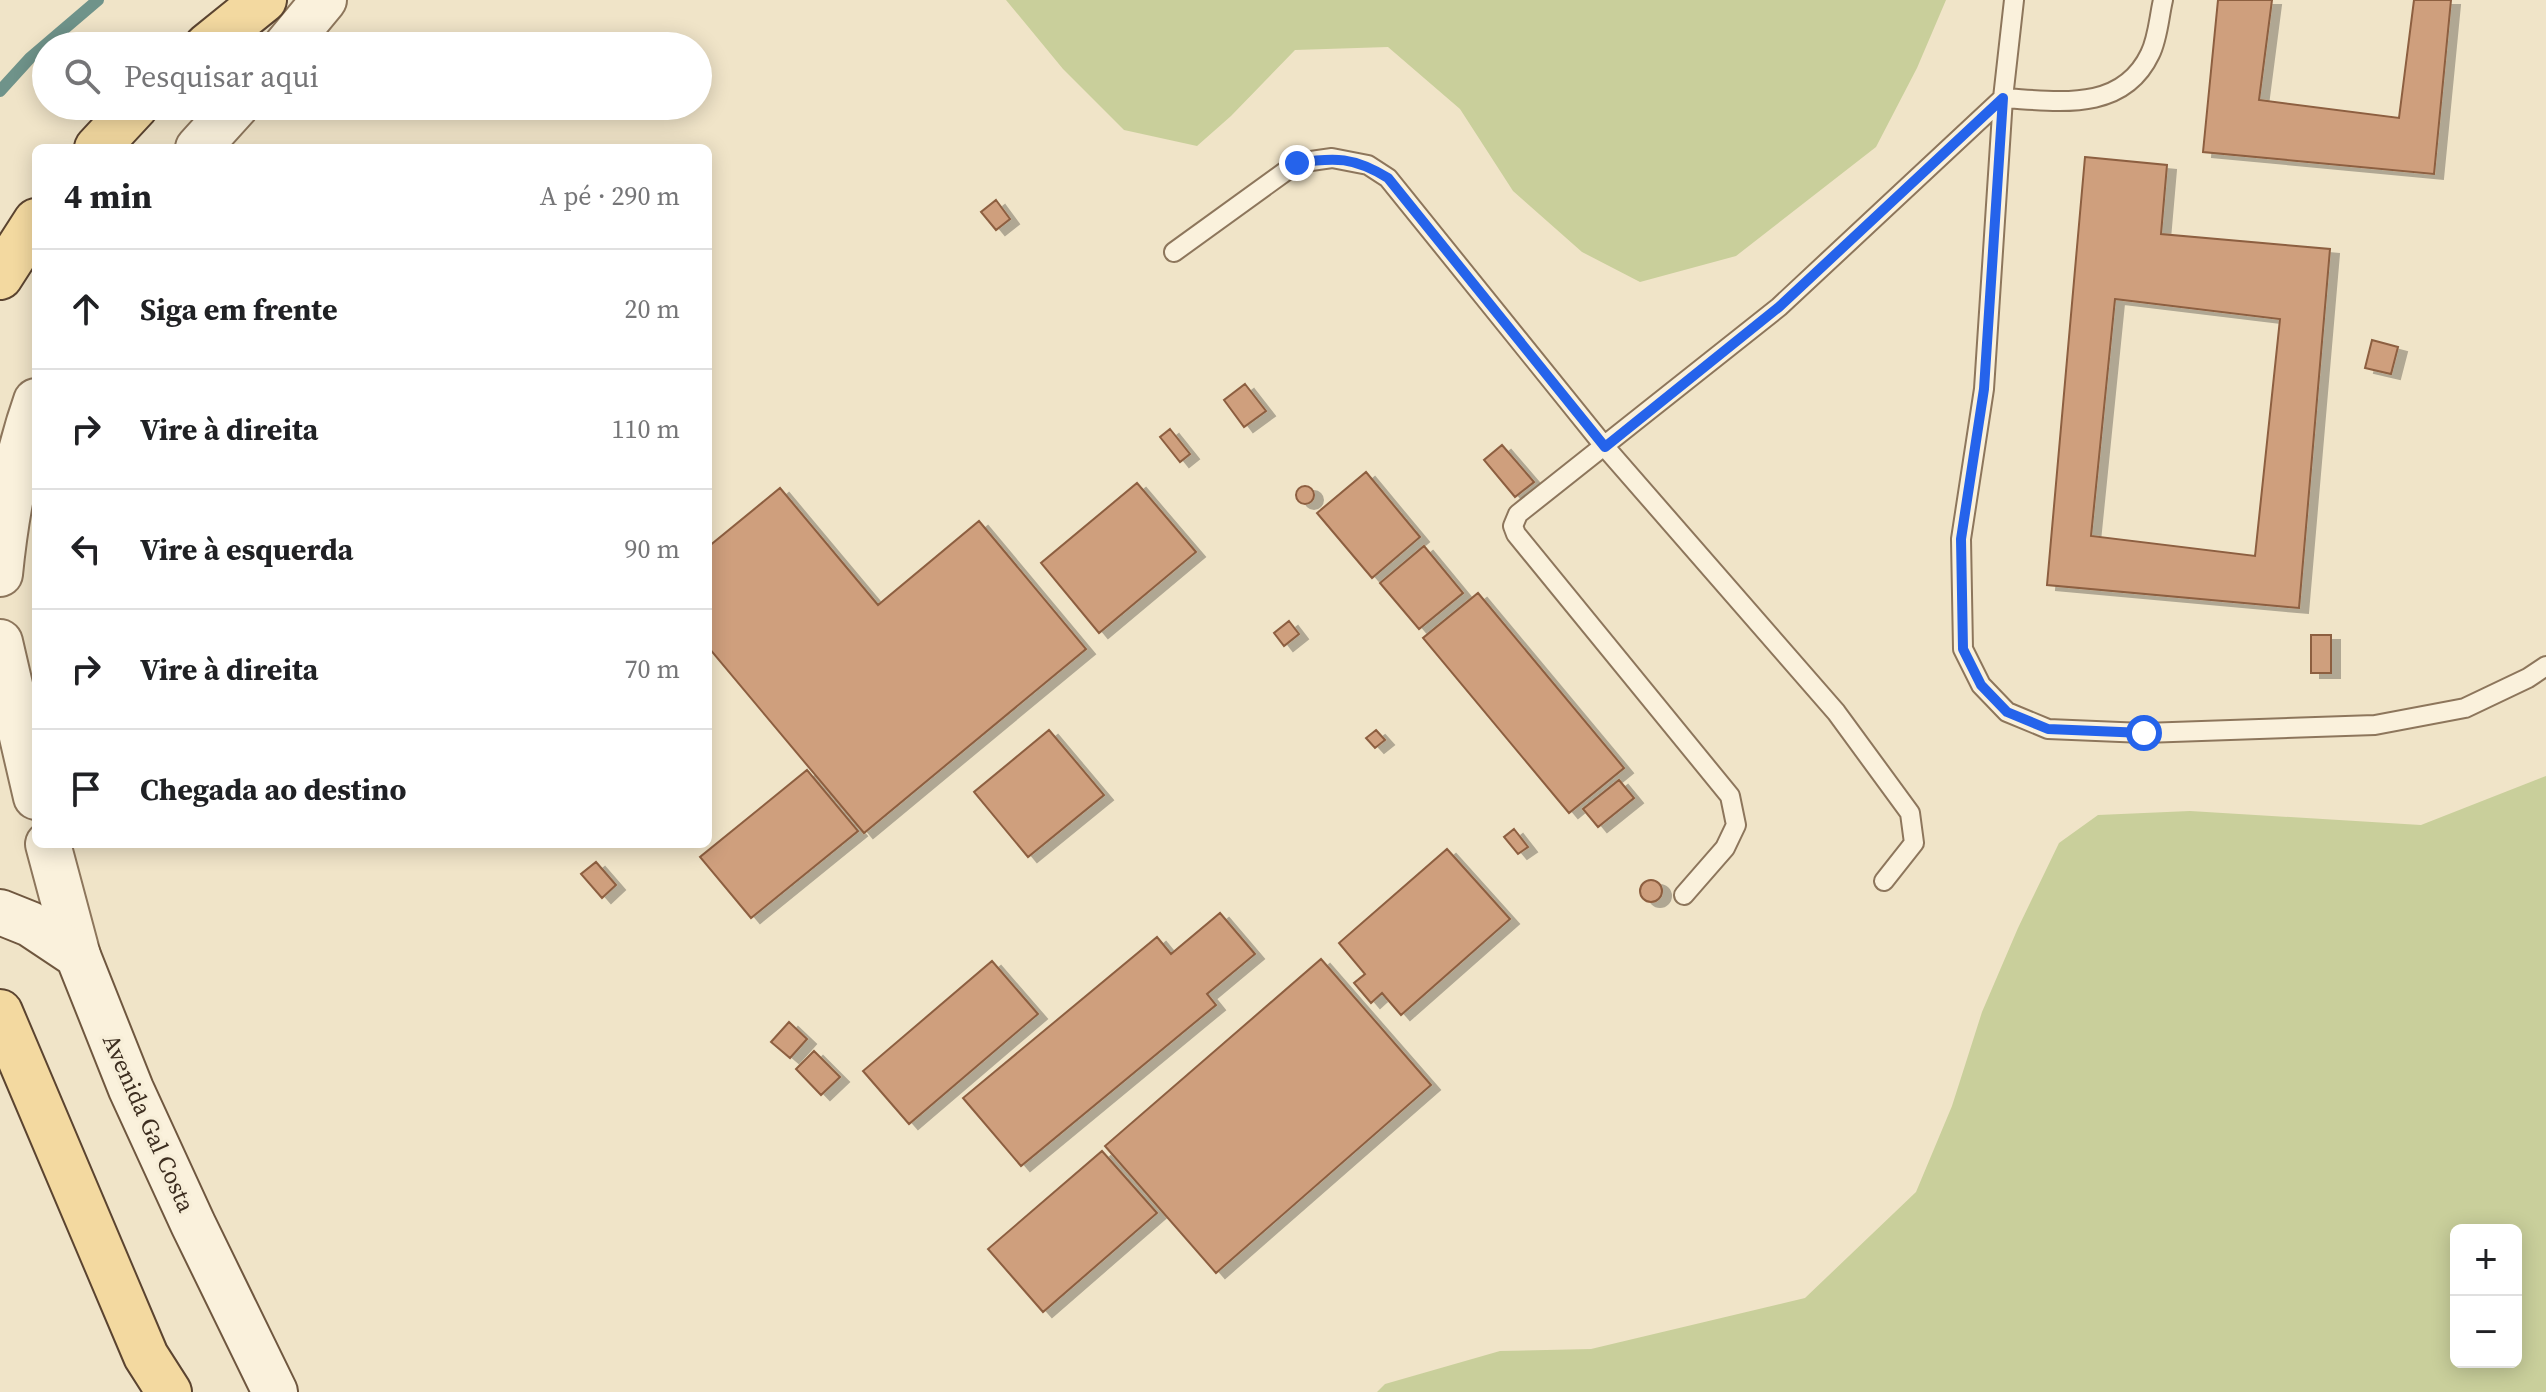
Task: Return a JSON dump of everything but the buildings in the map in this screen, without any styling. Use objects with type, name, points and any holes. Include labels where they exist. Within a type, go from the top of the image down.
[{"type":"main road","points":[[224,32],[264,0]]},
{"type":"main road","points":[[101,144],[123,120]]},
{"type":"main road","points":[[0,277],[32,227]]},
{"type":"main road","points":[[0,1012],[146,1356],[169,1392]]},
{"type":"street","points":[[298,32],[324,0]]},
{"type":"street","points":[[202,144],[223,120]]},
{"type":"street","points":[[0,574],[14,476],[32,415]]},
{"type":"street","points":[[0,642],[32,780]]},
{"type":"street","name":"Avenida Gal Costa","points":[[49,848],[78,956],[150,1129],[275,1392]]},
{"type":"street","points":[[0,912],[30,924],[78,956]]},
{"type":"lane","points":[[2014,0],[2003,98],[1984,389],[1961,539],[1963,649],[1981,685],[2007,712],[2048,729],[2144,733],[2375,725],[2465,708],[2546,666]]},
{"type":"lane","points":[[1684,895],[1725,848],[1736,825],[1730,796],[1516,534],[1513,526],[1518,514],[1779,307],[2003,98],[2076,101],[2108,95],[2135,78],[2151,52],[2163,0]]},
{"type":"lane","points":[[1174,252],[1297,163],[1332,158],[1368,165],[1388,178],[1605,447],[1836,712],[1910,813],[1914,843],[1884,881]]},
{"type":"green space","points":[[1006,0],[1946,0],[1917,68],[1876,147],[1736,256],[1640,282],[1582,252],[1513,191],[1460,109],[1388,47],[1295,50],[1197,146],[1124,130],[1063,69]]},
{"type":"green space","points":[[2546,776],[2546,1392],[1377,1392],[1385,1384],[1500,1351],[1591,1349],[1805,1298],[1916,1192],[1952,1106],[1982,1012],[2059,843],[2098,815],[2190,811],[2421,825]]},
{"type":"waterway","points":[[60,32],[98,0]]},
{"type":"waterway","points":[[0,91],[32,56]]},
{"type":"route","points":[[1297,163],[1332,158],[1368,165],[1388,178],[1605,447],[1779,307],[2003,98],[1984,389],[1961,539],[1963,649],[1981,685],[2007,712],[2048,729],[2144,733]]}]
